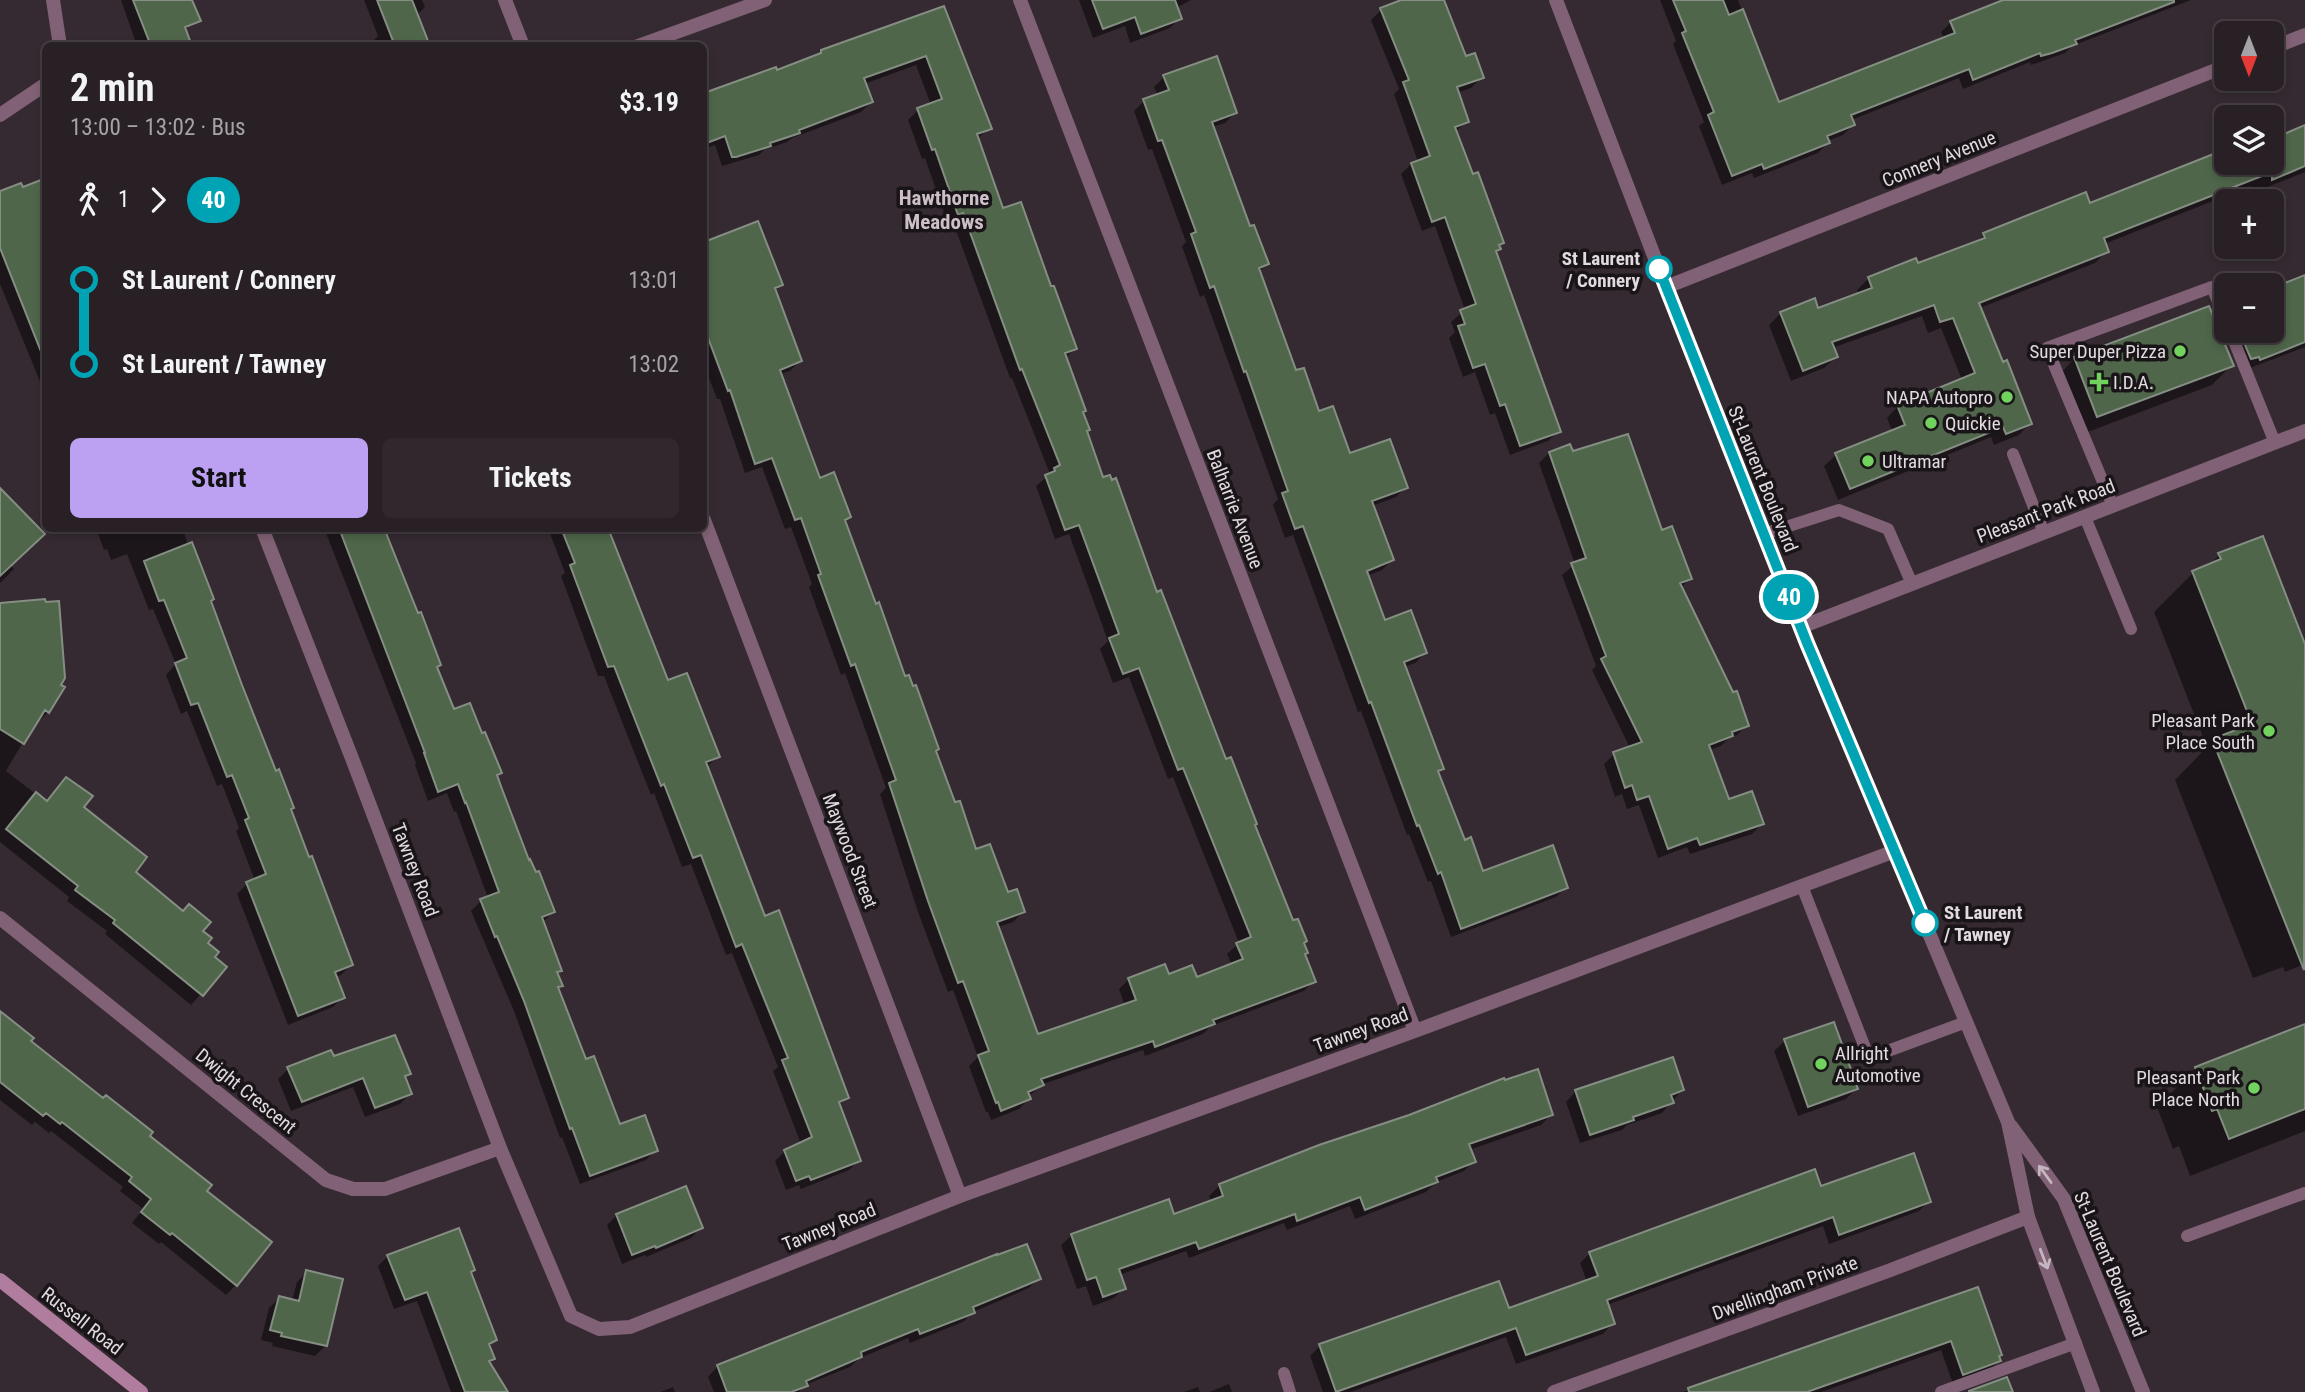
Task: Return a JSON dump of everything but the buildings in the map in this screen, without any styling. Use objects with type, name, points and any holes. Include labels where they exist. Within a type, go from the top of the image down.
[{"type":"main road","name":"Russell Road","points":[[0,1280],[141,1392]]},
{"type":"street","points":[[53,0],[59,42]]},
{"type":"street","points":[[505,0],[521,42]]},
{"type":"street","points":[[649,42],[765,0]]},
{"type":"street","name":"Balharrie Avenue","points":[[1020,0],[1415,1031]]},
{"type":"street","name":"St-Laurent Boulevard","points":[[1556,0],[1801,627],[2008,1122],[2028,1217],[2093,1392]]},
{"type":"street","points":[[2284,43],[2305,35]]},
{"type":"street","name":"Connery Avenue","points":[[1666,287],[2214,71]]},
{"type":"street","points":[[0,115],[42,87]]},
{"type":"street","name":"Pleasant Park Road","points":[[1801,627],[2305,431]]},
{"type":"street","name":"Maywood Street","points":[[707,528],[961,1196]]},
{"type":"street","name":"Tawney Road","points":[[264,532],[500,1148],[571,1316],[599,1329],[631,1327],[961,1196],[1415,1031],[1895,851]]},
{"type":"street","name":"Dwight Crescent","points":[[0,918],[326,1180],[353,1189],[385,1189],[500,1148]]},
{"type":"street","name":"St-Laurent Boulevard","points":[[2008,1122],[2063,1199],[2143,1392]]},
{"type":"street","name":"Dwellingham Private","points":[[1554,1392],[1888,1271],[2028,1217]]},
{"type":"lane","points":[[2113,506],[2047,348],[2213,287],[2214,290]]},
{"type":"lane","points":[[2235,343],[2275,443]]},
{"type":"lane","points":[[2013,454],[2044,533]]},
{"type":"lane","points":[[1764,534],[1839,510],[1888,529],[1912,584]]},
{"type":"lane","points":[[2085,517],[2131,629]]},
{"type":"lane","points":[[1802,886],[1869,1058],[1966,1022]]},
{"type":"lane","points":[[2187,1236],[2305,1193]]},
{"type":"lane","points":[[1941,1392],[2076,1343]]},
{"type":"lane","points":[[1284,1374],[1290,1392]]},
{"type":"bus line","name":"40","points":[[1659,269],[1807,643],[1925,923]]},
{"type":"place","name":"St Laurent / Connery","points":[[1659,269]]},
{"type":"place","name":"Super Duper Pizza","points":[[2180,351]]},
{"type":"place","name":"I.D.A.","points":[[2099,382]]},
{"type":"place","name":"NAPA Autopro","points":[[2007,397]]},
{"type":"place","name":"Quickie","points":[[1931,423]]},
{"type":"place","name":"Ultramar","points":[[1868,461]]},
{"type":"place","name":"Pleasant Park Place South","points":[[2269,731]]},
{"type":"place","name":"St Laurent / Tawney","points":[[1925,923]]},
{"type":"place","name":"Allright Automotive","points":[[1821,1064]]},
{"type":"place","name":"Pleasant Park Place North","points":[[2254,1088]]},
{"type":"district","name":"Hawthorne Meadows","points":[[944,210]]}]
